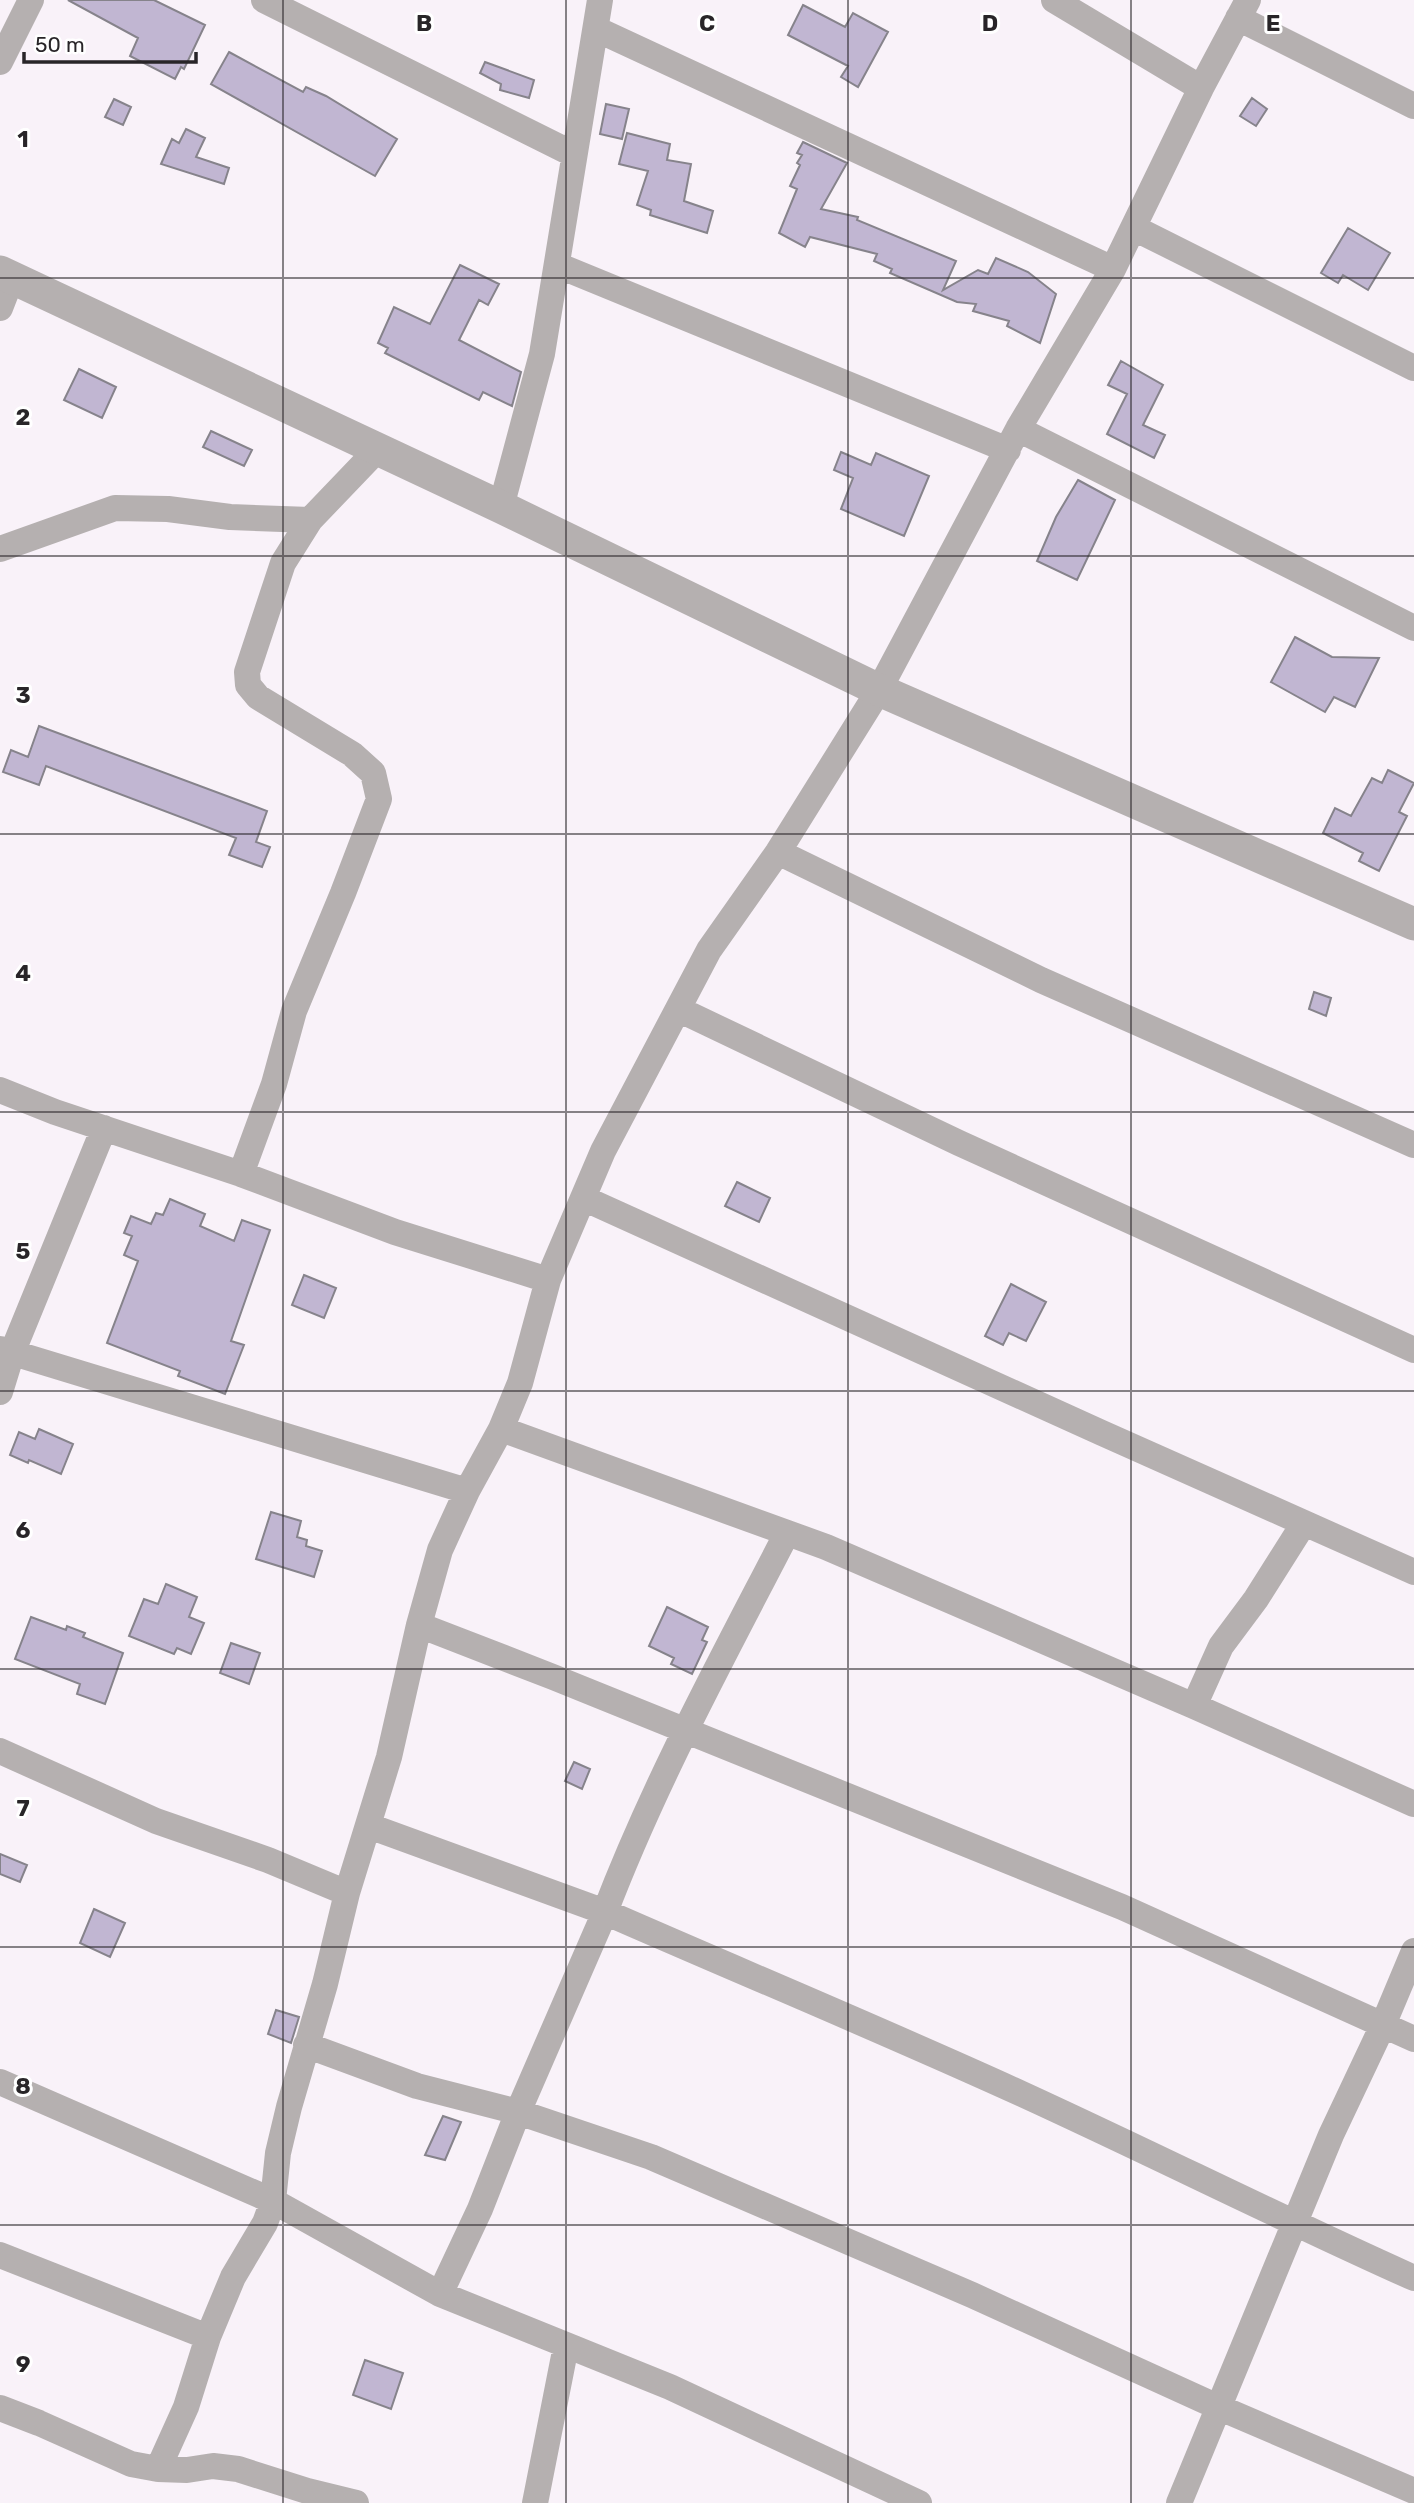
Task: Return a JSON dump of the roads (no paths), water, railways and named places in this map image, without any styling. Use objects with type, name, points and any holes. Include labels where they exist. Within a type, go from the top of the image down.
[{"type":"street","points":[[0,62],[31,0]]},
{"type":"street","points":[[264,0],[573,155]]},
{"type":"street","points":[[501,507],[542,354],[600,0]]},
{"type":"street","points":[[1054,0],[1201,88]]},
{"type":"street","points":[[158,2469],[186,2407],[208,2337],[233,2277],[265,2223],[273,2201],[278,2153],[347,1893],[389,1757],[419,1625],[440,1550],[467,1491],[501,1429],[520,1383],[548,1280],[603,1151],[709,950],[778,852],[879,690],[1013,440],[1113,269],[1201,88],[1243,9],[1414,106]]},
{"type":"street","points":[[596,29],[1113,269]]},
{"type":"street","points":[[1134,228],[1414,368]]},
{"type":"street","points":[[557,265],[1013,440],[1414,628]]},
{"type":"street","points":[[0,308],[6,274],[501,507],[879,690],[1414,924]]},
{"type":"street","points":[[241,1174],[274,1084],[294,1011],[379,799],[373,773],[352,754],[258,697],[248,685],[247,672],[283,563],[310,520],[378,449]]},
{"type":"street","points":[[0,549],[115,508],[168,509],[230,517],[310,520]]},
{"type":"street","points":[[778,852],[1041,980],[1414,1145]]},
{"type":"street","points":[[678,1009],[959,1143],[1414,1350]]},
{"type":"street","points":[[0,1090],[241,1174],[396,1232],[548,1280]]},
{"type":"street","points":[[0,1392],[6,1351],[104,1128]]},
{"type":"street","points":[[583,1198],[1414,1572]]},
{"type":"street","points":[[6,1351],[467,1491]]},
{"type":"street","points":[[501,1429],[826,1547],[1414,1804]]},
{"type":"street","points":[[1194,1706],[1221,1646],[1256,1599],[1304,1523]]},
{"type":"street","points":[[440,2294],[480,2209],[518,2112],[605,1912],[630,1846],[685,1730],[787,1533]]},
{"type":"street","points":[[419,1625],[1122,1907],[1414,2039]]},
{"type":"street","points":[[0,1751],[156,1821],[268,1860],[347,1893]]},
{"type":"street","points":[[369,1826],[605,1912],[839,2012],[1414,2278]]},
{"type":"street","points":[[1179,2503],[1331,2135],[1383,2025],[1414,1951]]},
{"type":"street","points":[[306,2045],[417,2086],[518,2112],[651,2157],[972,2295],[1219,2407],[1414,2491]]},
{"type":"street","points":[[0,2082],[273,2201],[440,2294],[670,2387],[919,2503]]},
{"type":"street","points":[[0,2255],[208,2337]]},
{"type":"street","points":[[535,2503],[566,2346]]},
{"type":"street","points":[[0,2408],[131,2464],[158,2469],[187,2470],[213,2466],[238,2469],[349,2502]]}]
